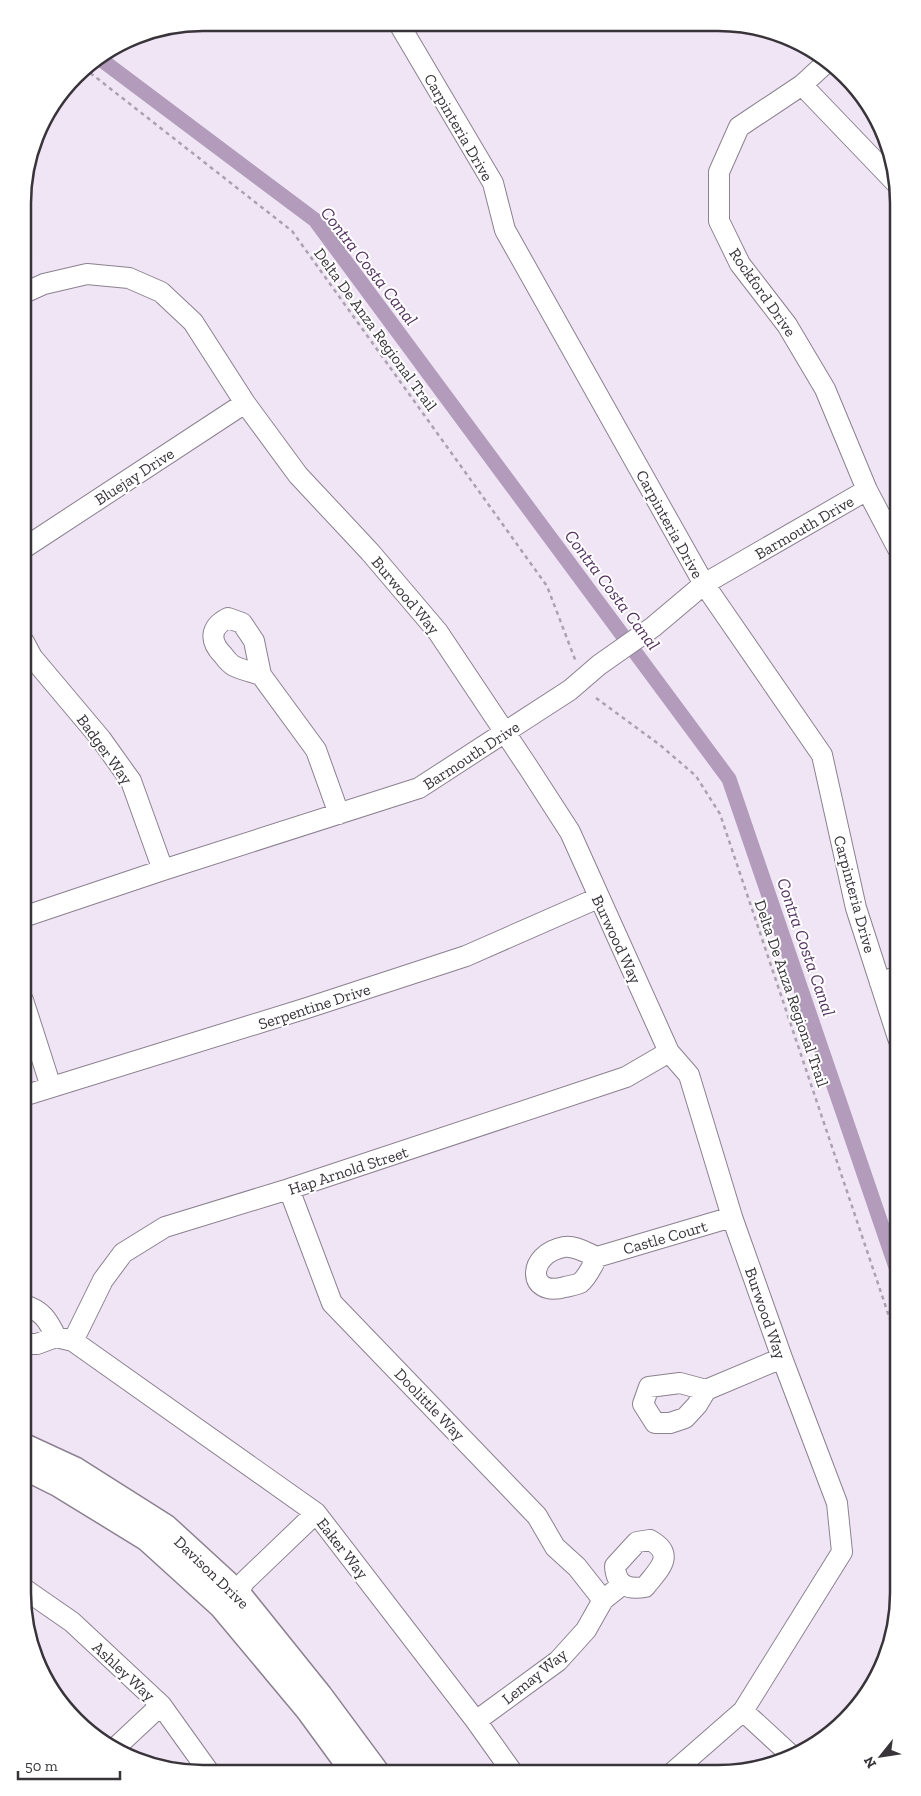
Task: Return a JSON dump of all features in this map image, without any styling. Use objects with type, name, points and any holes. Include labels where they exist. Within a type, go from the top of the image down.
[{"type":"main road","name":"Davison Drive","points":[[31,1450],[75,1470],[165,1527],[319,1695],[371,1765]]},
{"type":"main road","name":"Davison Drive","points":[[31,1470],[60,1484],[147,1538],[230,1600],[349,1765]]},
{"type":"street","name":"Carpinteria Drive","points":[[403,31],[493,183],[505,230],[704,584],[822,755],[856,908],[889,979]]},
{"type":"street","name":"Rockford Drive","points":[[822,67],[802,85],[739,127],[719,172],[719,221],[740,264],[787,325],[825,389],[867,490],[890,533]]},
{"type":"street","points":[[802,85],[887,173]]},
{"type":"street","name":"Burwood Way","points":[[31,290],[44,284],[87,274],[130,278],[160,292],[193,322],[245,403],[298,476],[370,552],[438,632],[505,733],[570,832],[598,898],[670,1052],[689,1075],[732,1217],[782,1358],[837,1503],[842,1552],[743,1711],[681,1765]]},
{"type":"street","name":"Bluejay Drive","points":[[31,543],[245,403]]},
{"type":"street","name":"Barmouth Drive","points":[[31,914],[419,788],[570,690],[599,665],[653,626],[704,584],[867,490]]},
{"type":"street","name":"Badger Way","points":[[31,655],[101,739],[131,781],[163,870]]},
{"type":"street","points":[[260,675],[316,750],[339,814]]},
{"type":"street","name":"Serpentine Drive","points":[[31,1093],[307,1008],[466,956],[598,898]]},
{"type":"street","points":[[31,1025],[51,1087]]},
{"type":"street","name":"Hap Arnold Street","points":[[64,1339],[123,1252],[165,1227],[290,1189],[626,1077],[670,1052]]},
{"type":"street","name":"Doolittle Way","points":[[290,1189],[332,1303],[538,1516],[555,1547],[577,1567],[603,1600]]},
{"type":"street","name":"Castle Court","points":[[597,1257],[732,1217]]},
{"type":"street","points":[[31,1306],[48,1320],[64,1339],[31,1344]]},
{"type":"street","name":"Eaker Way","points":[[64,1339],[316,1513],[476,1721],[507,1765]]},
{"type":"street","points":[[706,1390],[782,1358]]},
{"type":"street","points":[[230,1600],[245,1581],[316,1513]]},
{"type":"street","points":[[603,1600],[623,1584]]},
{"type":"street","name":"Ashley Way","points":[[31,1594],[72,1622],[161,1705],[203,1765]]},
{"type":"street","name":"Lemay Way","points":[[476,1721],[558,1661],[586,1630],[603,1600]]},
{"type":"street","points":[[120,1743],[161,1705]]},
{"type":"street","points":[[743,1711],[786,1750]]},
{"type":"path","name":"Delta De Anza Regional Trail","points":[[91,73],[292,231],[547,586],[577,666]]},
{"type":"path","name":"Delta De Anza Regional Trail","points":[[596,698],[660,746],[696,776],[720,814],[889,1317]]},
{"type":"waterway","name":"Contra Costa Canal","points":[[105,62],[315,220],[729,779],[889,1247]]}]
